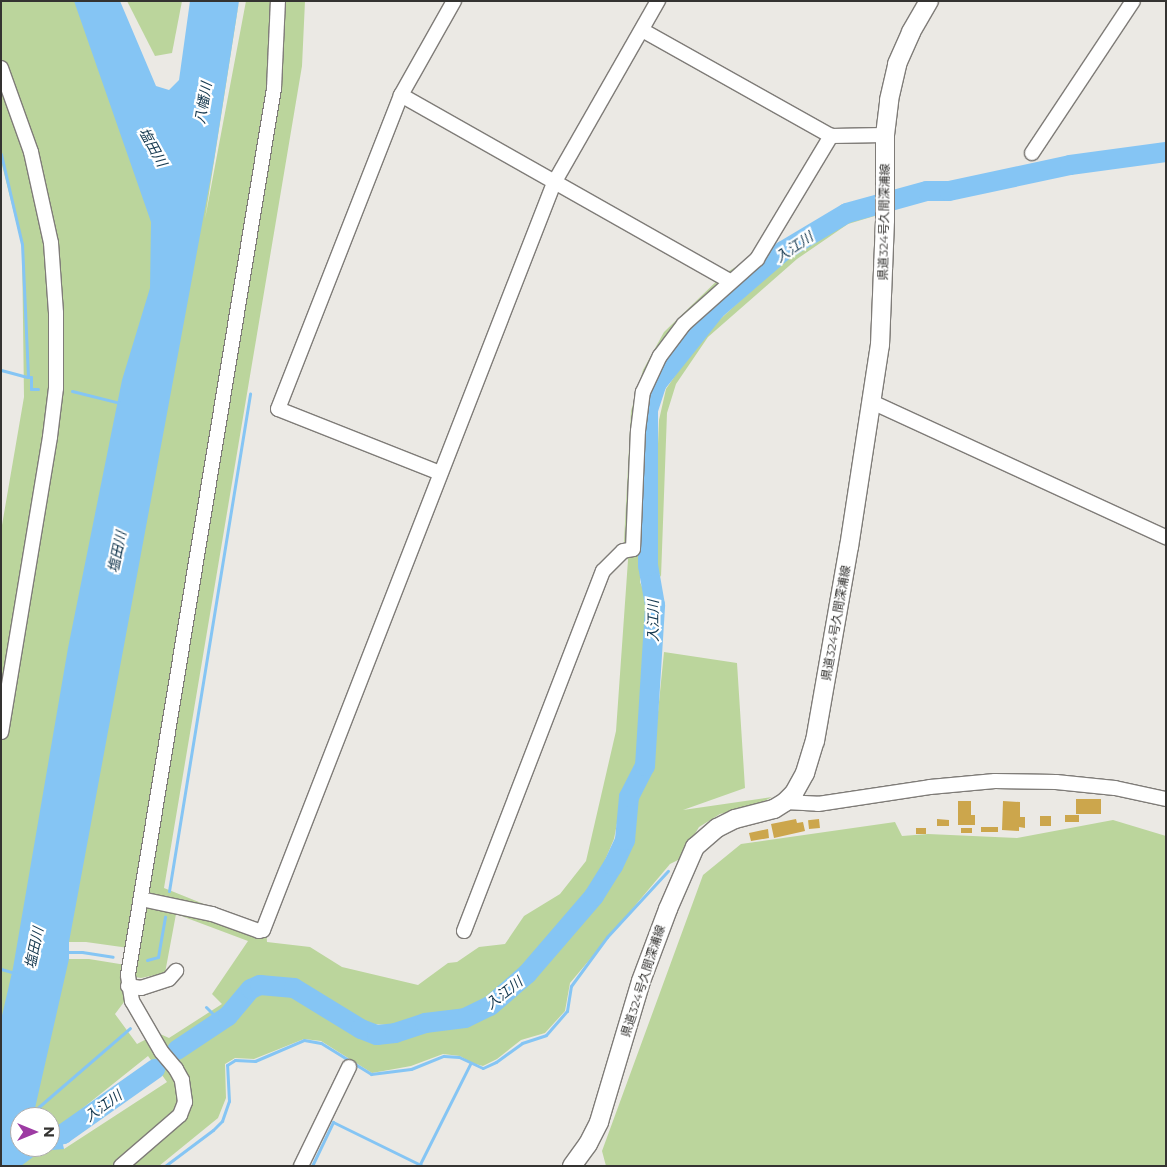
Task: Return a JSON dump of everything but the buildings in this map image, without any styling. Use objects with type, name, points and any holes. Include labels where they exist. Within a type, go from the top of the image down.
[{"type":"main road","name":"県道324号久間深浦線","points":[[572,1166],[588,1144],[599,1122],[641,981],[668,909],[695,847],[718,828],[735,819],[774,809],[785,802],[794,793],[805,773],[815,741],[880,345],[885,220],[885,135],[888,100],[897,64],[911,32],[929,1]]},
{"type":"street","points":[[121,1166],[180,1115],[185,1102],[182,1080],[176,1069],[161,1051],[132,1001],[128,986],[274,88],[278,1]]},
{"type":"street","points":[[440,473],[278,409],[401,95],[454,1]]},
{"type":"street","points":[[141,899],[212,914],[260,932],[263,930],[554,183],[658,1]]},
{"type":"street","points":[[1032,153],[1133,1]]},
{"type":"street","points":[[642,30],[831,136],[885,135]]},
{"type":"street","points":[[1,68],[31,152],[51,243],[56,332],[56,388],[50,438],[1,732]]},
{"type":"street","points":[[401,95],[730,281]]},
{"type":"street","points":[[464,930],[604,571],[623,551],[633,549],[638,431],[643,392],[660,356],[684,324],[730,281],[757,259],[831,136]]},
{"type":"street","points":[[872,402],[1166,537]]},
{"type":"street","points":[[785,802],[818,804],[930,787],[995,781],[1056,782],[1115,788],[1166,799]]},
{"type":"street","points":[[128,986],[141,988],[169,979],[176,971]]},
{"type":"street","points":[[302,1166],[348,1067]]},
{"type":"green space","points":[[1,1],[88,1],[176,212],[1,1087],[1,531],[24,397],[22,245],[1,161]]},
{"type":"green space","points":[[127,1],[182,1],[172,53],[155,56]]},
{"type":"green space","points":[[239,1],[205,219],[246,1],[305,1],[302,66],[164,888],[266,929],[267,942],[310,947],[342,967],[418,985],[448,963],[457,962],[479,947],[505,944],[524,916],[560,894],[586,861],[616,731],[628,560],[624,541],[631,411],[643,370],[664,332],[724,274],[754,256],[692,324],[655,380],[646,410],[640,582],[651,609],[646,725],[638,775],[623,792],[614,839],[600,872],[576,907],[516,978],[469,1008],[426,1015],[392,1025],[370,1024],[289,981],[249,982],[224,1012],[174,1047],[180,1054],[227,1026],[254,995],[281,990],[367,1038],[392,1038],[473,1020],[519,994],[625,862],[631,817],[649,775],[656,732],[664,652],[737,663],[745,788],[683,810],[772,797],[757,805],[720,814],[699,827],[680,859],[670,864],[570,983],[565,1011],[545,1033],[521,1040],[497,1059],[483,1066],[472,1063],[460,1056],[443,1054],[411,1066],[372,1073],[321,1041],[304,1039],[254,1059],[235,1058],[225,1064],[226,1098],[218,1118],[159,1166],[5,1166],[12,1157],[60,1157],[60,1147],[64,1149],[167,1082],[148,1056],[60,1126],[60,1107],[19,1107],[51,963],[69,959],[89,959],[132,966],[136,949],[86,942],[69,942],[54,945]],"holes":[[[176,914],[248,941],[212,994],[222,1004],[169,1038],[158,1033],[137,1044],[115,1014],[124,1002],[123,975],[141,978],[165,973]]]},
{"type":"green space","points":[[878,215],[848,224],[797,259],[708,337],[676,384],[667,413],[661,577],[653,563],[659,420],[666,389],[702,336],[786,258],[847,218]]},
{"type":"green space","points":[[1113,820],[1166,836],[1166,1166],[606,1166],[602,1151],[703,875],[741,844],[895,822],[902,836],[928,834],[1017,838]]},
{"type":"water","points":[[74,1],[120,1],[156,86],[169,90],[179,80],[190,1],[239,1],[214,160],[69,942],[69,959],[35,1107],[10,1107],[10,1157],[33,1157],[21,1166],[1,1166],[1,1020],[13,968],[68,648],[122,380],[150,288],[151,222]]},
{"type":"water","points":[[60,1131],[64,1149],[60,1149]]},
{"type":"waterway","name":"入江川","points":[[177,1050],[228,1016],[251,989],[260,985],[294,988],[361,1029],[377,1035],[395,1033],[425,1023],[465,1018],[490,1006],[527,974],[594,896],[613,866],[625,840],[629,797],[645,766],[655,605],[648,566],[648,410],[657,383],[715,310],[783,251],[847,213],[927,191],[949,191],[1070,165],[1166,152]]},
{"type":"waterway","points":[[1,154],[22,244],[28,377],[31,377],[31,389],[38,389]]},
{"type":"waterway","points":[[1,370],[27,377]]},
{"type":"waterway","points":[[72,391],[120,403]]},
{"type":"waterway","points":[[169,891],[250,394]]},
{"type":"waterway","points":[[165,1166],[222,1121],[229,1101],[227,1065],[235,1060],[255,1061],[304,1040],[321,1043],[371,1074],[411,1069],[444,1056],[459,1057],[483,1068],[496,1062],[522,1043],[546,1035],[567,1011],[571,986],[607,937],[668,871]]},
{"type":"waterway","points":[[147,960],[158,957],[165,917]]},
{"type":"waterway","points":[[67,952],[82,952],[113,957]]},
{"type":"waterway","points":[[1,969],[15,973]]},
{"type":"waterway","points":[[206,1007],[220,1021]]},
{"type":"waterway","points":[[39,1107],[130,1028]]},
{"type":"waterway","points":[[420,1164],[470,1064]]},
{"type":"waterway","name":"入江川","points":[[60,1135],[155,1069]]},
{"type":"waterway","points":[[312,1166],[333,1122],[423,1166]]},
{"type":"water label","name":"八幡川","points":[[203,103]]},
{"type":"water label","name":"塩田川","points":[[153,147]]},
{"type":"water label","name":"塩田川","points":[[117,552]]},
{"type":"water label","name":"塩田川","points":[[34,948]]}]
